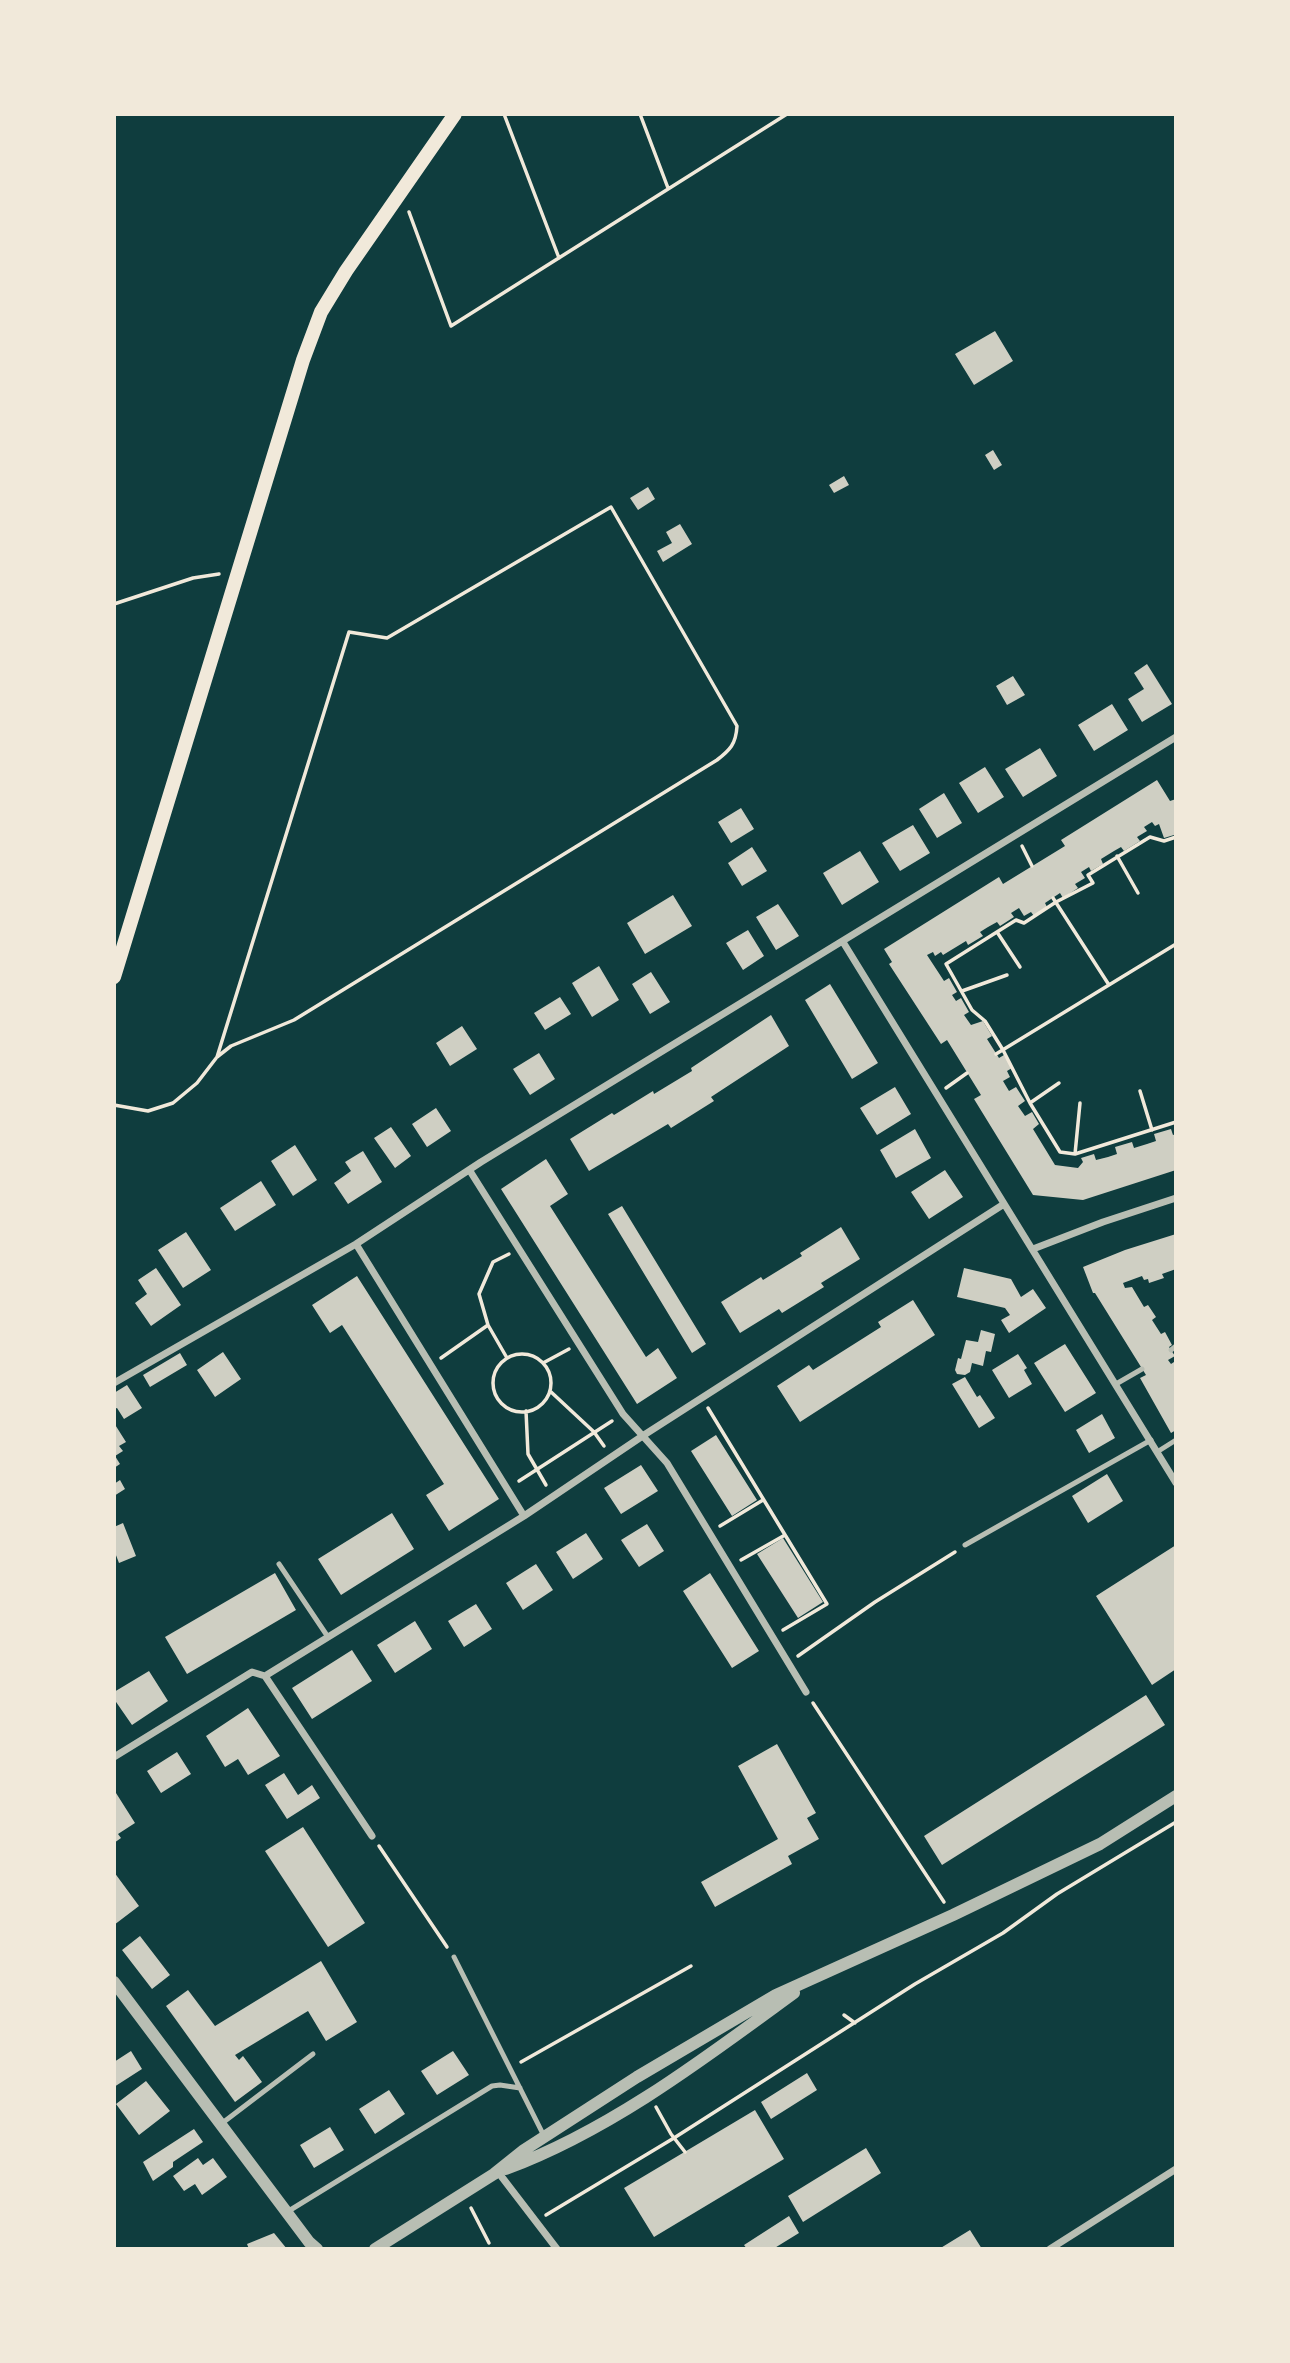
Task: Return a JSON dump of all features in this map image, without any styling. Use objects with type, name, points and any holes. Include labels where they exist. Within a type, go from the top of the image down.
[{"type":"main road","points":[[114,977],[303,360],[321,312],[346,271],[455,114]]},
{"type":"street","points":[[114,1383],[356,1244],[470,1171],[1176,737]]},
{"type":"street","points":[[843,942],[1176,1483]]},
{"type":"street","points":[[470,1171],[623,1414],[667,1463],[806,1692]]},
{"type":"street","points":[[1033,1249],[1176,1198]]},
{"type":"street","points":[[265,1676],[524,1516],[644,1435],[1004,1204]]},
{"type":"street","points":[[356,1244],[524,1516]]},
{"type":"street","points":[[114,1757],[251,1672],[265,1676],[372,1836]]},
{"type":"street","points":[[375,2249],[498,2172],[524,2150],[637,2077],[776,1995],[953,1915],[1100,1844],[1176,1796]]},
{"type":"street","points":[[498,2172],[532,2159],[649,2096],[817,1976]]},
{"type":"street","points":[[114,1982],[309,2242],[317,2249]]},
{"type":"street","points":[[1050,2249],[1176,2169]]},
{"type":"street","points":[[498,2172],[557,2249]]},
{"type":"lane","points":[[1116,1384],[1142,1368]]},
{"type":"lane","points":[[965,1545],[1151,1440]]},
{"type":"lane","points":[[1157,1452],[1176,1440]]},
{"type":"lane","points":[[279,1564],[328,1637]]},
{"type":"lane","points":[[454,1957],[545,2137]]},
{"type":"lane","points":[[220,2124],[313,2054]]},
{"type":"lane","points":[[287,2212],[492,2086],[520,2088]]},
{"type":"path","points":[[504,114],[559,258]]},
{"type":"path","points":[[640,114],[668,188]]},
{"type":"path","points":[[771,114],[775,122]]},
{"type":"path","points":[[409,212],[452,326],[787,114]]},
{"type":"path","points":[[114,1105],[148,1111],[173,1103],[197,1083],[217,1057],[231,1046],[293,1020],[717,760],[732,748],[737,726],[611,507],[387,638],[349,632],[217,1057]]},
{"type":"path","points":[[114,604],[193,578],[217,574],[236,576]]},
{"type":"path","points":[[1016,836],[1032,866]]},
{"type":"path","points":[[1176,836],[1164,841],[1150,837],[1088,875],[1093,883],[1055,900],[1024,923],[1016,920],[946,964],[972,1010],[985,1021],[1003,1050],[1030,1103],[1060,1152],[1075,1154],[1176,1122]]},
{"type":"path","points":[[1117,856],[1138,893]]},
{"type":"path","points":[[1055,900],[1109,985]]},
{"type":"path","points":[[997,932],[1020,967]]},
{"type":"path","points":[[996,1054],[1176,944]]},
{"type":"path","points":[[961,991],[1007,975]]},
{"type":"path","points":[[937,1094],[967,1073]]},
{"type":"path","points":[[1030,1103],[1059,1083]]},
{"type":"path","points":[[1140,1091],[1152,1130]]},
{"type":"path","points":[[1075,1154],[1080,1103]]},
{"type":"path","points":[[507,1358],[488,1325],[479,1294],[493,1262],[518,1249]]},
{"type":"path","points":[[431,1365],[488,1325]]},
{"type":"path","points":[[543,1363],[578,1343]]},
{"type":"path","points":[[525,1354],[543,1363],[551,1381],[550,1391],[540,1405],[526,1411],[505,1406],[495,1391],[495,1374],[507,1358],[525,1354]]},
{"type":"path","points":[[550,1391],[594,1432],[612,1457]]},
{"type":"path","points":[[701,1398],[827,1604],[773,1637]]},
{"type":"path","points":[[526,1411],[528,1454],[553,1496]]},
{"type":"path","points":[[507,1488],[623,1414]]},
{"type":"path","points":[[709,1533],[763,1500]]},
{"type":"path","points":[[730,1567],[785,1535]]},
{"type":"path","points":[[788,1662],[965,1545]]},
{"type":"path","points":[[806,1692],[953,1915]]},
{"type":"path","points":[[533,2216],[546,2215],[674,2138],[915,1984],[1003,1933],[1057,1894],[1176,1822]]},
{"type":"path","points":[[372,1836],[454,1957]]},
{"type":"path","points":[[510,2068],[691,1966]]},
{"type":"path","points":[[845,2014],[855,2023]]},
{"type":"path","points":[[649,2096],[685,2152]]},
{"type":"path","points":[[470,2206],[489,2243]]},
{"type":"building","points":[[995,331],[1013,361],[974,385],[955,354]]},
{"type":"building","points":[[993,450],[1002,465],[994,470],[985,455]]},
{"type":"building","points":[[844,476],[849,485],[834,493],[829,485]]},
{"type":"building","points":[[648,487],[655,499],[638,510],[630,498]]},
{"type":"building","points":[[680,524],[692,544],[663,562],[657,551],[672,543],[666,532]]},
{"type":"building","points":[[1147,664],[1172,704],[1142,722],[1128,699],[1144,689],[1134,673]]},
{"type":"building","points":[[1013,676],[1025,695],[1007,705],[996,686]]},
{"type":"building","points":[[1112,704],[1128,730],[1094,751],[1078,725]]},
{"type":"building","points":[[1040,748],[1057,776],[1023,797],[1005,769]]},
{"type":"building","points":[[985,767],[1004,797],[978,813],[959,783]]},
{"type":"building","points":[[1157,780],[1170,801],[1176,799],[1174,835],[1164,838],[1159,824],[1155,826],[1152,822],[1144,827],[1147,831],[1137,837],[1140,841],[1124,851],[1121,847],[1114,851],[1101,859],[1103,864],[1091,871],[1089,867],[1081,872],[1085,878],[1075,884],[1078,888],[1063,898],[1060,893],[1045,903],[1047,907],[1034,916],[1031,912],[1024,916],[1019,908],[1011,913],[1014,917],[1000,926],[997,922],[988,927],[980,932],[983,936],[968,945],[966,941],[943,955],[941,952],[935,956],[933,952],[927,955],[944,981],[949,978],[957,992],[952,995],[956,1001],[961,998],[969,1012],[964,1015],[971,1025],[983,1021],[992,1036],[987,1039],[999,1058],[1004,1055],[1012,1068],[1007,1071],[1010,1077],[1003,1081],[1009,1091],[1016,1087],[1025,1101],[1018,1106],[1025,1116],[1032,1112],[1039,1124],[1033,1129],[1055,1165],[1078,1168],[1083,1162],[1081,1158],[1094,1154],[1096,1160],[1108,1157],[1117,1154],[1115,1147],[1132,1142],[1134,1148],[1147,1144],[1156,1141],[1154,1134],[1171,1129],[1173,1135],[1176,1134],[1176,1170],[1083,1200],[1033,1195],[974,1099],[981,1095],[947,1040],[941,1044],[889,964],[892,962],[884,949],[999,877],[1003,884],[1065,846],[1061,840]]},
{"type":"building","points":[[944,793],[962,823],[937,838],[919,809]]},
{"type":"building","points":[[741,808],[754,829],[731,843],[718,822]]},
{"type":"building","points":[[913,825],[930,853],[900,871],[882,843]]},
{"type":"building","points":[[752,847],[767,871],[742,886],[728,863]]},
{"type":"building","points":[[860,851],[879,882],[842,905],[823,873]]},
{"type":"building","points":[[673,895],[692,926],[645,954],[627,923]]},
{"type":"building","points":[[778,904],[799,936],[776,950],[756,917]]},
{"type":"building","points":[[748,930],[764,956],[743,970],[726,943]]},
{"type":"building","points":[[599,966],[619,1000],[592,1017],[572,983]]},
{"type":"building","points":[[651,972],[670,1002],[650,1014],[632,984]]},
{"type":"building","points":[[830,984],[878,1063],[852,1079],[805,1000]]},
{"type":"building","points":[[560,997],[571,1014],[545,1030],[534,1013]]},
{"type":"building","points":[[771,1015],[789,1046],[711,1097],[714,1101],[671,1128],[668,1124],[589,1171],[570,1139],[612,1113],[614,1115],[653,1091],[654,1094],[692,1071],[691,1068]]},
{"type":"building","points":[[462,1026],[477,1049],[450,1066],[436,1043]]},
{"type":"building","points":[[539,1053],[555,1079],[530,1095],[513,1069]]},
{"type":"building","points":[[895,1087],[911,1114],[877,1135],[860,1108]]},
{"type":"building","points":[[436,1108],[451,1131],[427,1147],[412,1124]]},
{"type":"building","points":[[391,1127],[411,1156],[395,1168],[374,1138]]},
{"type":"building","points":[[915,1129],[931,1158],[896,1178],[880,1150]]},
{"type":"building","points":[[295,1145],[317,1180],[293,1196],[271,1161]]},
{"type":"building","points":[[363,1151],[382,1182],[348,1204],[334,1183],[351,1171],[345,1162]]},
{"type":"building","points":[[546,1159],[568,1194],[550,1206],[646,1357],[658,1348],[677,1378],[637,1404],[501,1189]]},
{"type":"building","points":[[945,1170],[963,1197],[929,1219],[911,1192]]},
{"type":"building","points":[[261,1181],[276,1205],[235,1231],[220,1208]]},
{"type":"building","points":[[622,1206],[706,1344],[692,1353],[608,1214]]},
{"type":"building","points":[[841,1227],[860,1259],[821,1283],[824,1287],[782,1313],[779,1309],[740,1333],[721,1302],[802,1256],[800,1253]]},
{"type":"building","points":[[186,1232],[211,1270],[183,1288],[158,1250]]},
{"type":"building","points":[[1176,1234],[1176,1269],[1162,1274],[1164,1278],[1149,1283],[1148,1279],[1144,1280],[1142,1276],[1123,1283],[1125,1288],[1132,1287],[1144,1307],[1148,1305],[1156,1317],[1152,1320],[1161,1334],[1165,1332],[1172,1345],[1169,1347],[1175,1356],[1168,1360],[1176,1365],[1176,1430],[1171,1433],[1140,1378],[1146,1375],[1093,1293],[1083,1267]]},
{"type":"building","points":[[156,1268],[181,1305],[151,1326],[135,1303],[147,1294],[138,1280]]},
{"type":"building","points":[[964,1268],[1011,1279],[1021,1297],[1033,1289],[1046,1308],[1009,1333],[1001,1320],[1010,1315],[1005,1308],[957,1297]]},
{"type":"building","points":[[357,1276],[499,1499],[449,1531],[426,1495],[444,1484],[342,1325],[330,1333],[312,1305]]},
{"type":"building","points":[[913,1300],[935,1335],[800,1422],[777,1386],[809,1365],[813,1370],[881,1327],[878,1322]]},
{"type":"building","points":[[981,1330],[995,1334],[991,1352],[986,1351],[983,1366],[972,1363],[970,1372],[965,1375],[957,1374],[955,1370],[958,1358],[961,1359],[966,1340],[978,1342]]},
{"type":"building","points":[[1065,1344],[1096,1393],[1065,1412],[1034,1363]]},
{"type":"building","points":[[223,1352],[241,1379],[215,1397],[197,1370]]},
{"type":"building","points":[[180,1353],[187,1365],[150,1387],[143,1375]]},
{"type":"building","points":[[1018,1354],[1027,1368],[1024,1370],[1032,1384],[1009,1398],[992,1370]]},
{"type":"building","points":[[965,1377],[977,1397],[980,1395],[995,1418],[979,1428],[952,1384]]},
{"type":"building","points":[[127,1385],[142,1408],[124,1419],[117,1408],[114,1409],[114,1393]]},
{"type":"building","points":[[1102,1414],[1115,1438],[1089,1453],[1076,1430]]},
{"type":"building","points":[[114,1423],[126,1442],[119,1446],[123,1451],[115,1456],[120,1464],[114,1468]]},
{"type":"building","points":[[716,1435],[757,1500],[732,1516],[691,1451]]},
{"type":"building","points":[[641,1465],[658,1491],[621,1514],[604,1488]]},
{"type":"building","points":[[1107,1474],[1123,1501],[1088,1523],[1072,1496]]},
{"type":"building","points":[[120,1480],[125,1489],[114,1496],[114,1484]]},
{"type":"building","points":[[392,1513],[414,1549],[341,1595],[318,1559]]},
{"type":"building","points":[[123,1523],[136,1556],[119,1563],[114,1550],[114,1527]]},
{"type":"building","points":[[647,1524],[664,1551],[639,1567],[621,1540]]},
{"type":"building","points":[[586,1533],[603,1559],[573,1579],[556,1552]]},
{"type":"building","points":[[783,1538],[823,1602],[798,1618],[757,1554]]},
{"type":"building","points":[[1176,1545],[1176,1669],[1152,1685],[1096,1596]]},
{"type":"building","points":[[536,1564],[553,1590],[523,1610],[506,1583]]},
{"type":"building","points":[[275,1573],[296,1610],[187,1674],[165,1637]]},
{"type":"building","points":[[710,1573],[759,1651],[732,1668],[683,1591]]},
{"type":"building","points":[[476,1604],[492,1629],[464,1647],[448,1621]]},
{"type":"building","points":[[415,1621],[432,1649],[395,1673],[377,1645]]},
{"type":"building","points":[[352,1650],[372,1681],[312,1719],[292,1688]]},
{"type":"building","points":[[149,1671],[168,1701],[132,1725],[114,1699],[114,1692]]},
{"type":"building","points":[[1146,1695],[1165,1725],[942,1865],[924,1836]]},
{"type":"building","points":[[248,1708],[280,1756],[248,1775],[238,1759],[225,1767],[206,1736]]},
{"type":"building","points":[[777,1744],[816,1813],[807,1818],[819,1839],[788,1856],[792,1864],[715,1907],[701,1882],[778,1839],[738,1766]]},
{"type":"building","points":[[177,1752],[191,1774],[161,1793],[147,1771]]},
{"type":"building","points":[[284,1773],[298,1795],[312,1785],[320,1798],[287,1819],[265,1785]]},
{"type":"building","points":[[116,1793],[135,1823],[118,1834],[121,1838],[114,1843],[114,1794]]},
{"type":"building","points":[[303,1827],[365,1923],[328,1947],[265,1851]]},
{"type":"building","points":[[114,1872],[139,1906],[114,1925]]},
{"type":"building","points":[[140,1936],[170,1975],[152,1989],[122,1950]]},
{"type":"building","points":[[321,1961],[357,2022],[326,2041],[308,2011],[235,2055],[239,2060],[243,2056],[262,2082],[235,2102],[166,2006],[188,1990],[215,2026]]},
{"type":"building","points":[[131,2051],[142,2069],[114,2087],[114,2062]]},
{"type":"building","points":[[453,2051],[469,2075],[437,2095],[421,2071]]},
{"type":"building","points":[[807,2073],[817,2090],[771,2119],[761,2102]]},
{"type":"building","points":[[146,2081],[170,2111],[139,2135],[116,2104]]},
{"type":"building","points":[[389,2090],[405,2114],[375,2134],[359,2109]]},
{"type":"building","points":[[755,2110],[784,2159],[654,2237],[624,2188]]},
{"type":"building","points":[[330,2127],[344,2150],[314,2168],[300,2145]]},
{"type":"building","points":[[194,2129],[203,2142],[173,2162],[173,2167],[153,2181],[143,2162]]},
{"type":"building","points":[[866,2148],[881,2173],[803,2222],[788,2196]]},
{"type":"building","points":[[198,2158],[203,2165],[213,2158],[227,2177],[202,2195],[195,2184],[184,2191],[173,2176]]},
{"type":"building","points":[[789,2216],[799,2233],[773,2249],[747,2249],[744,2245]]},
{"type":"building","points":[[970,2230],[982,2249],[939,2249]]},
{"type":"building","points":[[274,2233],[287,2249],[249,2249],[247,2244]]}]
